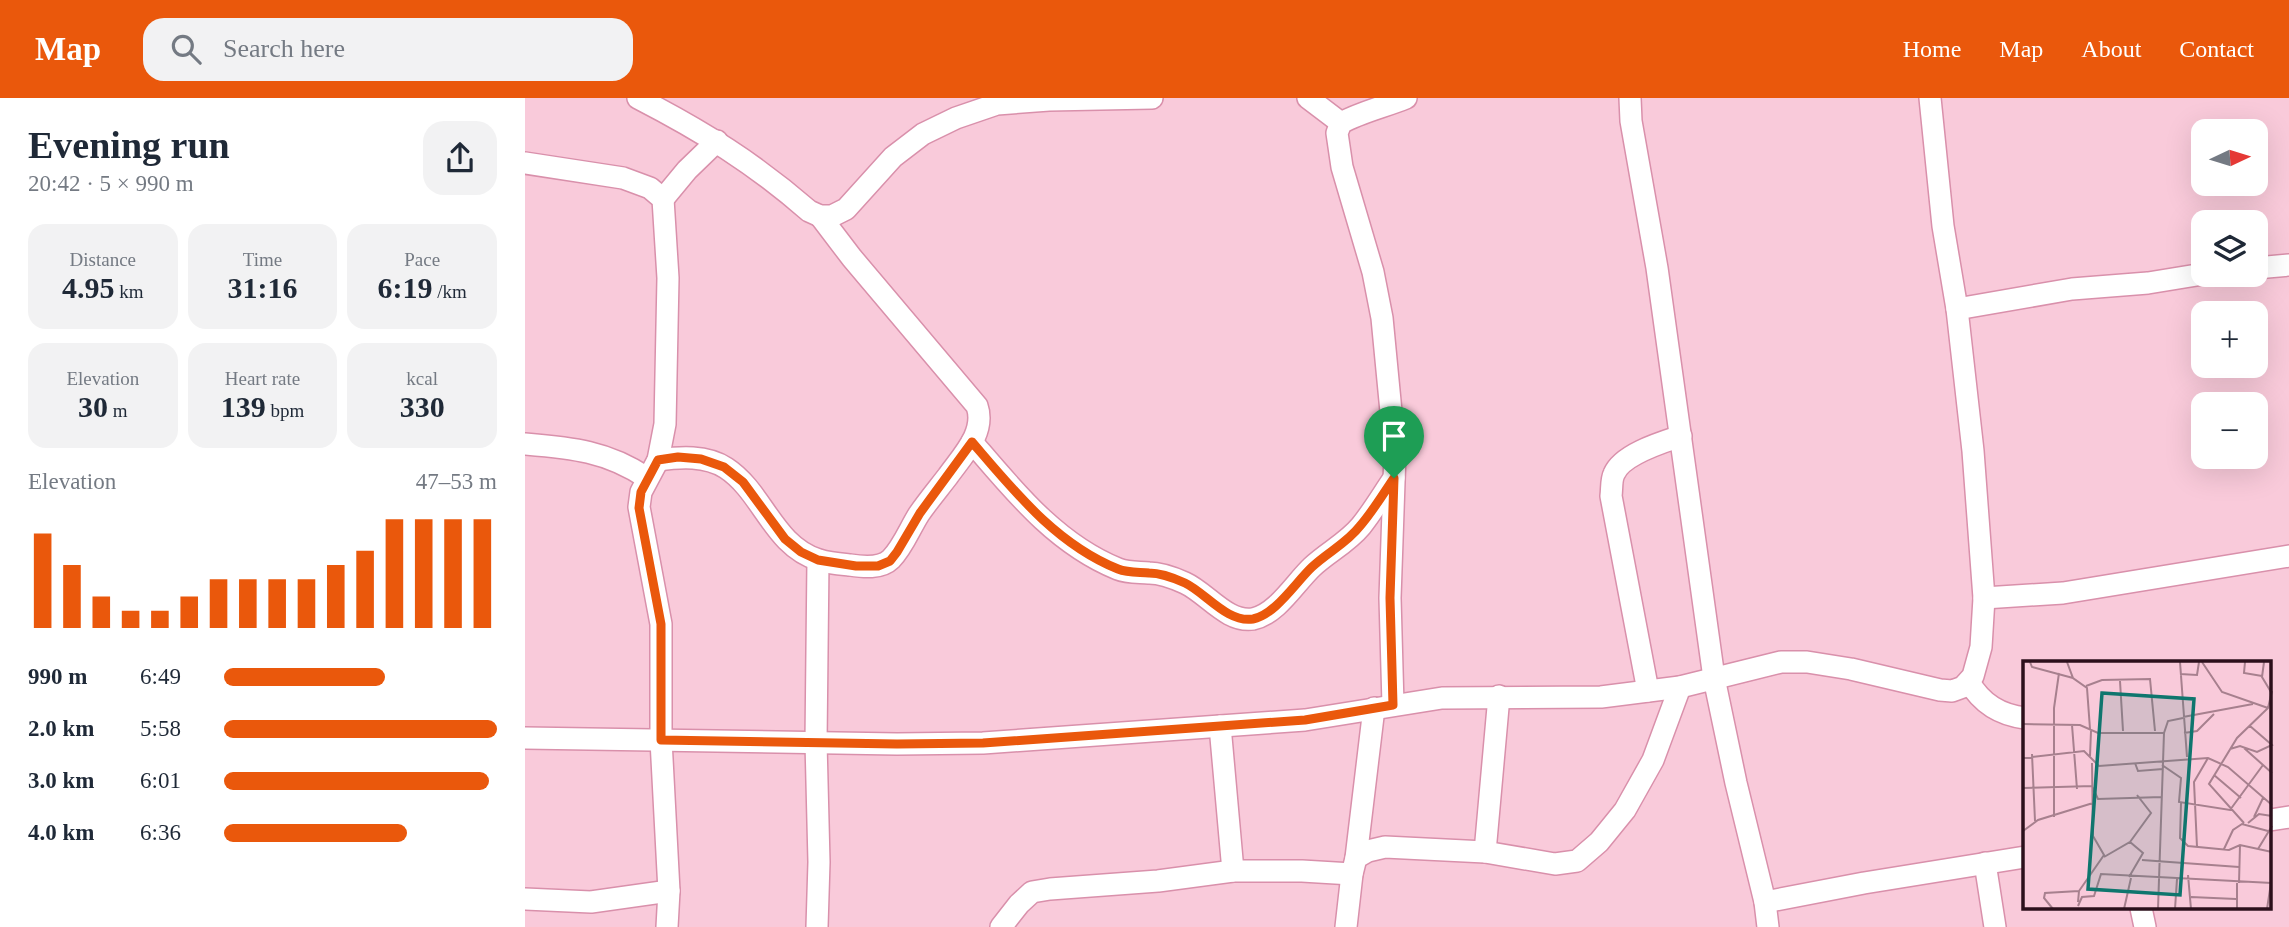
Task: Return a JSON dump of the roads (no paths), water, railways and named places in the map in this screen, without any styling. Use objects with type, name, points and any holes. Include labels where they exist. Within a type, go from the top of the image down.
[{"type":"street","points":[[638,98],[747,160],[809,211],[820,216],[832,216],[846,209],[893,157],[923,134],[956,118],[997,104],[1152,98]]},
{"type":"street","points":[[1346,927],[1354,866],[1384,706],[1395,453],[1382,317],[1373,272],[1342,167],[1337,133],[1341,123],[1406,98]]},
{"type":"street","points":[[1630,98],[1631,121],[1657,268],[1714,678],[1765,902],[1768,927]]},
{"type":"street","points":[[525,738],[983,743],[1305,720],[1442,698],[1601,697],[1680,687],[1781,662],[1807,662],[1952,691],[1969,682],[1973,676],[1981,647],[1984,598],[1973,451],[1957,309],[1943,226],[1930,98]]},
{"type":"street","points":[[1315,101],[1341,123]]},
{"type":"street","points":[[667,927],[669,891],[661,740],[661,624],[639,508],[641,492],[663,444],[667,381],[667,278],[663,199],[687,170],[717,141]]},
{"type":"street","points":[[525,163],[623,178],[650,187],[663,199]]},
{"type":"street","points":[[525,444],[605,455],[628,465],[652,469],[678,457],[701,459],[724,467],[743,482],[785,539],[801,552],[818,560],[856,566],[878,566],[890,561],[920,513],[972,442],[979,428],[980,416],[977,406],[820,216]]},
{"type":"street","points":[[2268,267],[2289,265]]},
{"type":"street","points":[[1957,309],[2072,289],[2148,283],[2191,276]]},
{"type":"street","points":[[1648,691],[1611,496],[1614,474],[1622,462],[1646,449],[1681,436]]},
{"type":"street","points":[[972,442],[1025,504],[1050,527],[1084,551],[1123,571],[1172,577],[1203,593],[1220,609],[1239,618],[1253,619],[1272,608],[1313,566],[1337,549],[1359,528],[1394,478]]},
{"type":"street","points":[[1984,598],[2063,593],[2289,556]]},
{"type":"street","points":[[816,924],[819,862],[816,743],[818,560]]},
{"type":"street","points":[[1969,682],[1979,698],[1989,706],[2023,718]]},
{"type":"street","points":[[1001,927],[1032,892],[1233,872],[1302,871],[1354,866],[1368,851],[1385,847],[1485,852],[1555,864],[1577,861],[1599,842],[1625,810],[1653,760],[1680,687]]},
{"type":"street","points":[[1485,852],[1499,696]]},
{"type":"street","points":[[1220,726],[1233,872]]},
{"type":"street","points":[[2271,820],[2289,817]]},
{"type":"street","points":[[1765,902],[2023,857]]},
{"type":"street","points":[[1985,863],[1995,927]]},
{"type":"street","points":[[525,899],[591,902],[669,891]]},
{"type":"street","points":[[2141,909],[2145,927]]}]
